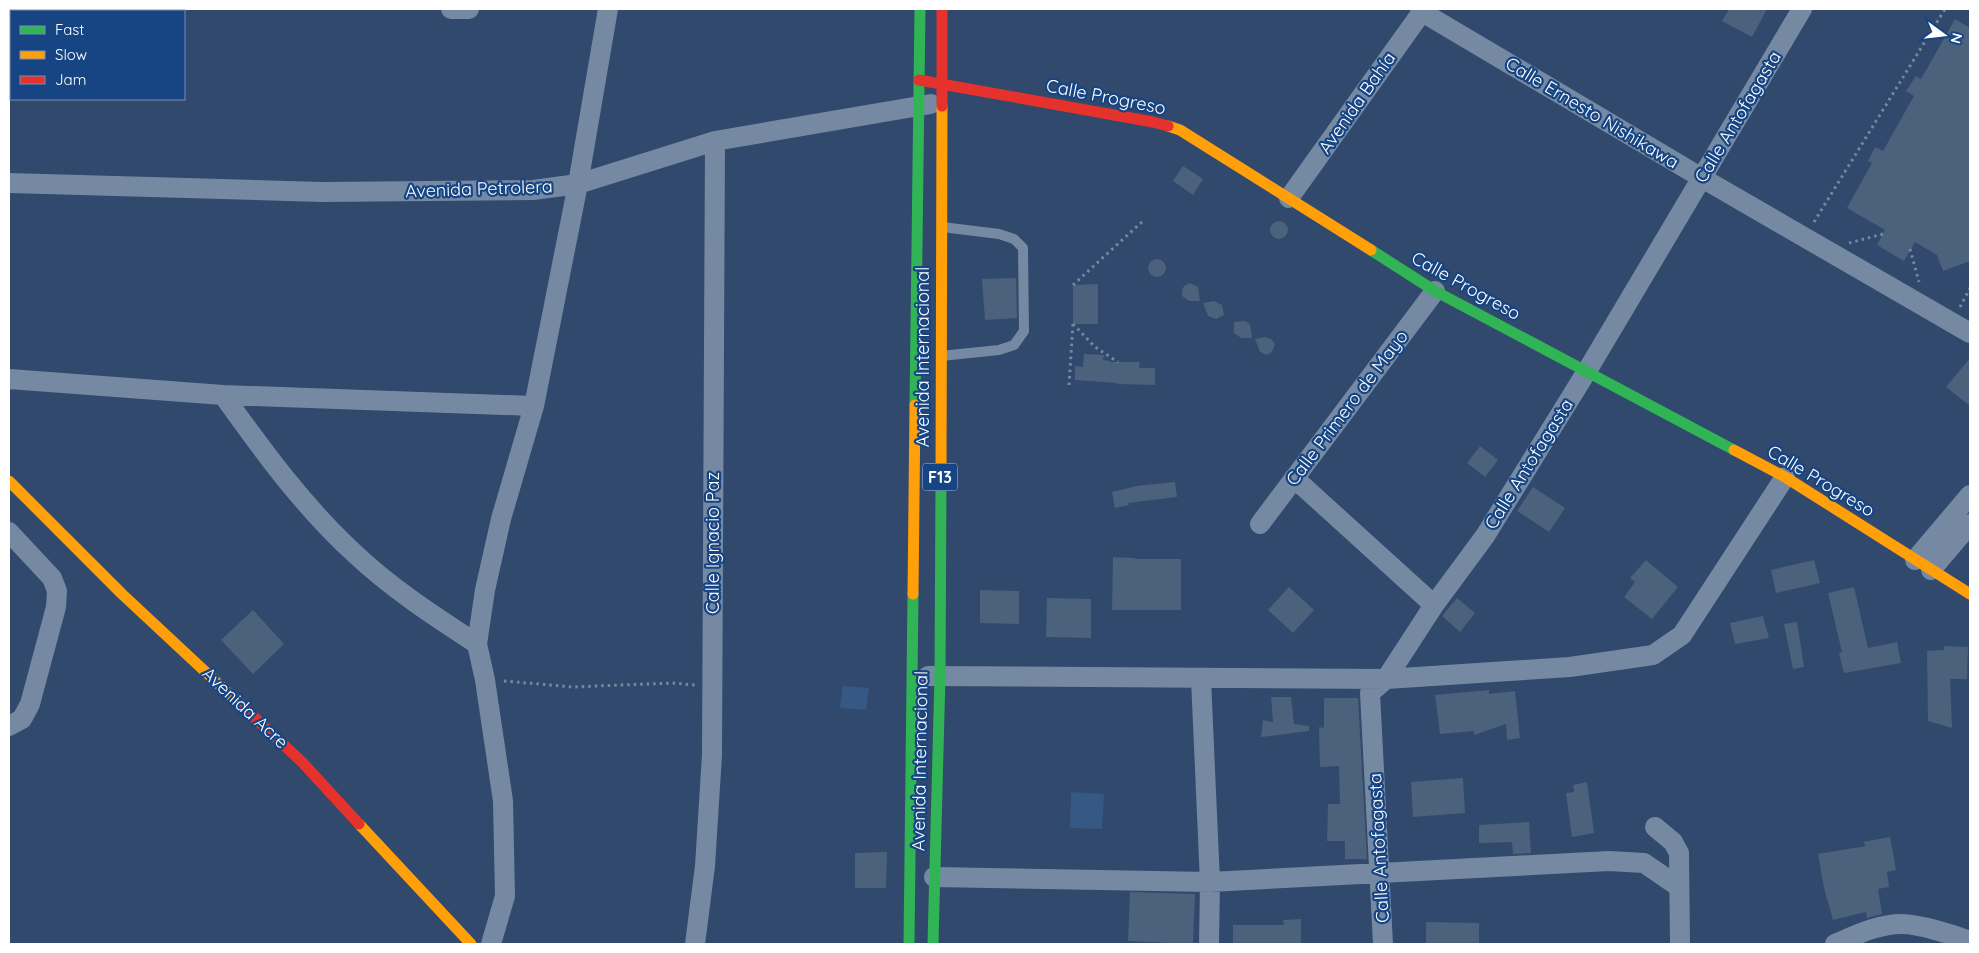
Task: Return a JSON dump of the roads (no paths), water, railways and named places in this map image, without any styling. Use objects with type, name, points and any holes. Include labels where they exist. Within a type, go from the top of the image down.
[{"type":"main road","name":"Avenida Internacional","points":[[909,944],[920,9]]},
{"type":"main road","name":"Avenida Internacional","points":[[933,944],[940,675],[940,94],[942,9]]},
{"type":"main road","name":"Calle Progreso","points":[[919,80],[940,94],[1153,122],[1180,130],[1435,291],[1785,477],[1970,594]]},
{"type":"main road","name":"Avenida Acre","points":[[9,481],[122,594],[302,762],[472,944]]},
{"type":"street","points":[[450,9],[469,9]]},
{"type":"street","points":[[491,944],[505,896],[503,801],[485,680],[476,644],[485,590],[501,520],[534,406],[578,184],[608,9]]},
{"type":"street","name":"Calle Antofagasta","points":[[1383,944],[1381,874],[1370,693],[1386,679],[1434,605],[1485,536],[1587,372],[1802,9]]},
{"type":"street","name":"Calle Ernesto Nishikawa","points":[[1423,10],[1702,178],[1970,334]]},
{"type":"street","name":"Avenida Bahía","points":[[1289,198],[1423,10]]},
{"type":"street","name":"Avenida Petrolera","points":[[9,183],[322,192],[534,190],[578,184],[715,141],[919,106],[940,94]]},
{"type":"street","name":"Calle Ignacio Paz","points":[[696,944],[706,866],[712,755],[715,141]]},
{"type":"street","name":"Calle Primero de Mayo","points":[[1260,524],[1435,291]]},
{"type":"street","points":[[9,379],[222,395],[534,406]]},
{"type":"street","points":[[222,395],[282,477],[354,553],[409,599],[476,644]]},
{"type":"street","points":[[913,677],[940,675],[1201,679],[1386,679],[1570,667],[1653,655],[1682,635],[1785,477]]},
{"type":"street","points":[[1294,478],[1434,605]]},
{"type":"street","points":[[1923,565],[1970,495]]},
{"type":"street","points":[[1923,565],[1970,524]]},
{"type":"street","points":[[9,532],[52,578],[56,591],[56,607],[30,704],[22,719],[9,726]]},
{"type":"street","points":[[1201,679],[1210,882],[1209,944]]},
{"type":"street","points":[[1655,827],[1673,842],[1679,853],[1680,944]]},
{"type":"street","points":[[934,877],[1210,882],[1609,861],[1644,863],[1678,887]]},
{"type":"street","points":[[1835,944],[1863,931],[1902,924],[1951,934],[1970,941]]},
{"type":"lane","points":[[940,227],[999,234],[1014,239],[1024,248],[1024,331],[1014,345],[999,350],[940,356]]},
{"type":"water","points":[[843,686],[869,688],[866,710],[840,708]]},
{"type":"water","points":[[1071,792],[1104,794],[1102,829],[1070,828]]}]
